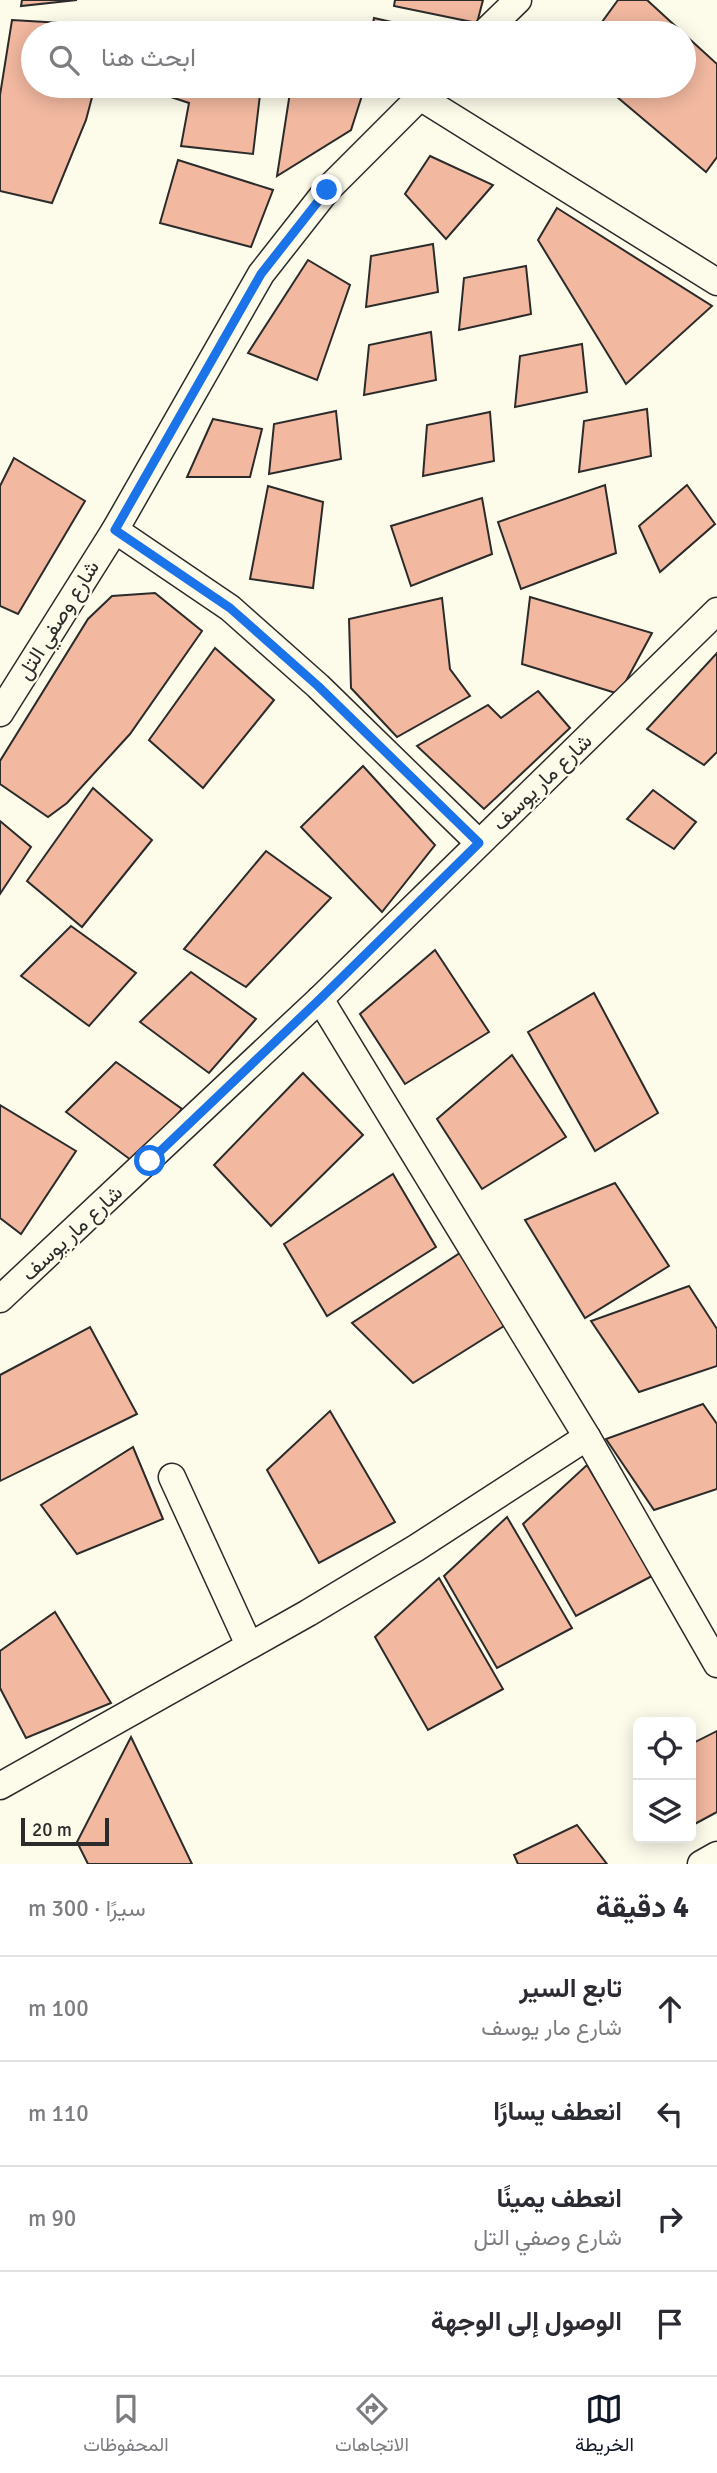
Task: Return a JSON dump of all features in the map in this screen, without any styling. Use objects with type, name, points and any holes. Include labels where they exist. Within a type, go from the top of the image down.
[{"type":"street","points":[[496,21],[518,0]]},
{"type":"street","name":"شارع وصفي التل","points":[[0,713],[115,530],[261,274],[327,190],[418,98]]},
{"type":"street","points":[[436,98],[717,282]]},
{"type":"street","points":[[115,530],[230,608],[318,686],[479,843]]},
{"type":"street","name":"شارع مار يوسف","points":[[0,1299],[320,999],[717,611]]},
{"type":"street","points":[[320,999],[587,1437],[717,1664]]},
{"type":"street","points":[[0,1786],[416,1548],[587,1437]]},
{"type":"street","points":[[172,1478],[249,1645]]},
{"type":"street","points":[[701,1864],[717,1855]]},
{"type":"building","points":[[22,0],[77,0],[21,6]]},
{"type":"building","points":[[395,0],[483,0],[478,21],[394,6]]},
{"type":"building","points":[[618,0],[647,0],[670,21],[603,21]]},
{"type":"building","points":[[12,20],[29,21],[21,21],[21,98],[92,98],[86,120],[52,203],[0,191],[0,95]]},
{"type":"building","points":[[696,45],[717,64],[717,157],[706,172],[618,98],[696,98]]},
{"type":"building","points":[[174,98],[260,98],[253,154],[181,146],[189,103]]},
{"type":"building","points":[[289,98],[361,98],[351,130],[277,176]]},
{"type":"building","points":[[430,156],[493,185],[446,239],[405,194]]},
{"type":"building","points":[[178,160],[273,190],[251,247],[160,223]]},
{"type":"building","points":[[557,208],[712,306],[626,384],[538,240]]},
{"type":"building","points":[[433,244],[438,292],[366,307],[371,256]]},
{"type":"building","points":[[308,260],[350,285],[317,380],[248,353]]},
{"type":"building","points":[[526,266],[531,314],[459,330],[464,278]]},
{"type":"building","points":[[431,332],[436,380],[364,395],[369,345]]},
{"type":"building","points":[[582,344],[587,392],[515,407],[520,356]]},
{"type":"building","points":[[647,409],[651,456],[579,472],[584,421]]},
{"type":"building","points":[[336,411],[341,459],[269,474],[274,424]]},
{"type":"building","points":[[490,412],[494,461],[423,476],[427,425]]},
{"type":"building","points":[[213,419],[262,429],[250,477],[187,477]]},
{"type":"building","points":[[14,458],[85,501],[18,614],[0,606],[0,486]]},
{"type":"building","points":[[605,485],[616,553],[521,589],[498,522]]},
{"type":"building","points":[[687,485],[715,524],[660,572],[639,526]]},
{"type":"building","points":[[268,486],[323,502],[313,588],[250,579]]},
{"type":"building","points":[[482,498],[492,554],[411,586],[391,526]]},
{"type":"building","points":[[155,593],[202,631],[130,734],[67,803],[48,817],[0,784],[0,761],[88,619],[112,596]]},
{"type":"building","points":[[530,597],[652,633],[619,694],[522,664]]},
{"type":"building","points":[[442,598],[450,669],[470,696],[397,737],[351,688],[349,619]]},
{"type":"building","points":[[215,648],[274,700],[203,788],[149,740]]},
{"type":"building","points":[[717,653],[717,752],[704,765],[647,729]]},
{"type":"building","points":[[538,691],[570,728],[484,809],[417,746],[488,705],[501,718]]},
{"type":"building","points":[[363,766],[435,845],[382,912],[301,827]]},
{"type":"building","points":[[93,788],[152,840],[82,927],[27,881]]},
{"type":"building","points":[[653,790],[696,822],[674,849],[627,819]]},
{"type":"building","points":[[0,821],[31,847],[0,894]]},
{"type":"building","points":[[266,851],[331,898],[246,987],[184,949]]},
{"type":"building","points":[[71,926],[136,973],[89,1026],[21,976]]},
{"type":"building","points":[[435,950],[489,1032],[405,1084],[360,1014]]},
{"type":"building","points":[[191,972],[256,1019],[209,1073],[140,1022]]},
{"type":"building","points":[[594,993],[658,1113],[595,1151],[528,1032]]},
{"type":"building","points":[[512,1055],[566,1137],[482,1189],[437,1119]]},
{"type":"building","points":[[116,1062],[182,1109],[135,1163],[66,1112]]},
{"type":"building","points":[[303,1073],[363,1135],[271,1226],[214,1165]]},
{"type":"building","points":[[0,1105],[76,1151],[21,1234],[0,1218]]},
{"type":"building","points":[[393,1174],[436,1247],[327,1316],[284,1244]]},
{"type":"building","points":[[615,1183],[669,1266],[585,1318],[525,1220]]},
{"type":"building","points":[[460,1253],[504,1326],[413,1383],[352,1323]]},
{"type":"building","points":[[689,1286],[717,1329],[717,1366],[639,1392],[591,1321]]},
{"type":"building","points":[[90,1327],[137,1414],[0,1481],[0,1375]]},
{"type":"building","points":[[703,1404],[717,1424],[717,1489],[654,1510],[606,1439]]},
{"type":"building","points":[[330,1411],[395,1522],[319,1563],[267,1470]]},
{"type":"building","points":[[133,1447],[163,1519],[77,1554],[41,1505]]},
{"type":"building","points":[[587,1465],[652,1576],[576,1616],[523,1524]]},
{"type":"building","points":[[507,1517],[572,1628],[497,1668],[444,1576]]},
{"type":"building","points":[[439,1578],[503,1689],[428,1730],[375,1637]]},
{"type":"building","points":[[55,1612],[111,1703],[26,1738],[0,1688],[0,1651]]},
{"type":"building","points":[[717,1731],[717,1812],[696,1823],[696,1780],[696,1742]]},
{"type":"building","points":[[131,1737],[192,1864],[88,1864],[77,1842]]},
{"type":"building","points":[[577,1825],[607,1864],[518,1864],[514,1855]]},
{"type":"route","points":[[150,1161],[479,843],[318,686],[230,608],[115,530],[261,274],[327,190]]}]
